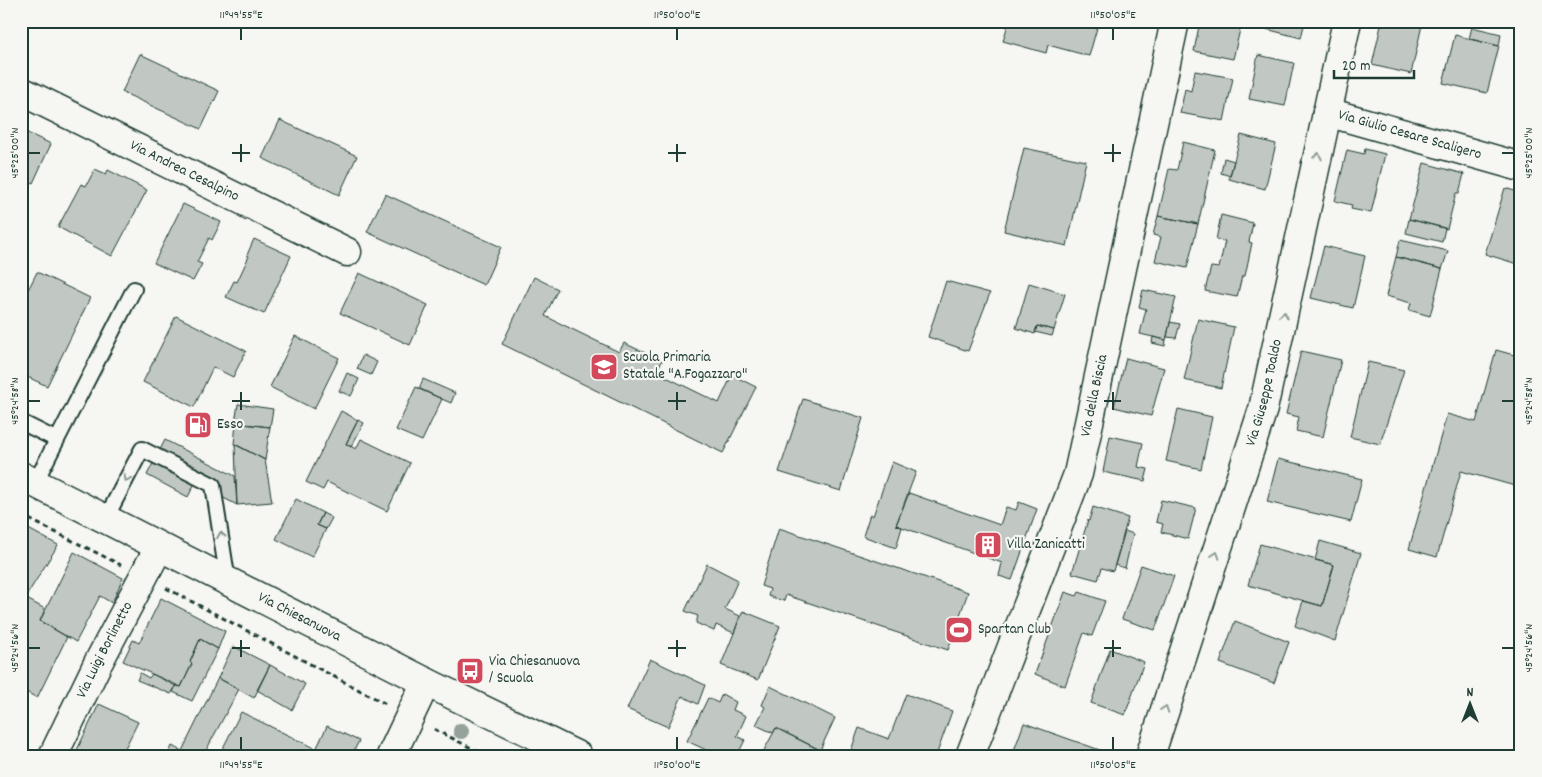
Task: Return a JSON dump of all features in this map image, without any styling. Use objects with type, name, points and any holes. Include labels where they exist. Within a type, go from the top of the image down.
[{"type":"street","name":"Via della Biscia","points":[[970,756],[1078,474],[1175,21]]},
{"type":"street","name":"Via Giuseppe Toaldo","points":[[1150,756],[1263,409],[1347,21]]},
{"type":"street","name":"Via Andrea Cesalpino","points":[[21,91],[347,252]]},
{"type":"street","name":"Via Giulio Cesare Scaligero","points":[[1327,112],[1521,167]]},
{"type":"street","name":"Via Chiesanuova","points":[[28,480],[426,682],[578,756]]},
{"type":"street","name":"Via Luigi Borlinetto","points":[[53,756],[97,665],[159,547]]},
{"type":"street","points":[[392,756],[426,682]]},
{"type":"lane","points":[[28,480],[57,440],[134,289]]},
{"type":"lane","points":[[21,422],[57,440]]},
{"type":"lane","points":[[105,520],[142,449],[213,486],[229,583]]},
{"type":"path","points":[[21,515],[122,566]]},
{"type":"path","points":[[175,592],[386,704]]},
{"type":"path","points":[[433,729],[487,756]]},
{"type":"building","points":[[1009,21],[1099,21],[1089,56],[1048,45],[1046,53],[1003,41]]},
{"type":"building","points":[[1200,21],[1242,21],[1233,59],[1194,51]]},
{"type":"building","points":[[1268,21],[1305,21],[1301,38],[1266,29]]},
{"type":"building","points":[[1382,21],[1405,21],[1422,25],[1411,74],[1372,65]]},
{"type":"building","points":[[1472,27],[1501,34],[1499,46],[1469,39]]},
{"type":"building","points":[[1455,35],[1499,46],[1487,93],[1443,83]]},
{"type":"building","points":[[140,54],[219,91],[201,129],[122,92]]},
{"type":"building","points":[[1258,55],[1294,63],[1285,106],[1249,99]]},
{"type":"building","points":[[1195,71],[1233,78],[1224,121],[1180,113],[1185,89],[1191,91]]},
{"type":"building","points":[[280,120],[357,156],[339,195],[262,158]]},
{"type":"building","points":[[21,130],[51,144],[33,183],[21,178]]},
{"type":"building","points":[[1241,135],[1276,144],[1265,189],[1229,179]]},
{"type":"building","points":[[1183,142],[1215,150],[1198,224],[1158,216],[1169,169],[1177,170]]},
{"type":"building","points":[[1024,148],[1086,161],[1067,246],[1004,231]]},
{"type":"building","points":[[1365,149],[1385,154],[1371,213],[1351,209],[1352,205],[1335,201],[1347,150],[1364,154]]},
{"type":"building","points":[[1224,158],[1234,161],[1230,176],[1221,173]]},
{"type":"building","points":[[1424,163],[1464,174],[1459,193],[1456,193],[1447,229],[1409,219]]},
{"type":"building","points":[[95,169],[106,174],[108,170],[147,190],[112,256],[58,227],[81,184],[86,186]]},
{"type":"building","points":[[1505,188],[1521,193],[1521,265],[1485,254]]},
{"type":"building","points":[[385,194],[501,247],[484,285],[367,232]]},
{"type":"building","points":[[183,204],[221,222],[212,240],[209,238],[197,262],[202,264],[193,281],[154,263]]},
{"type":"building","points":[[241,211],[248,215],[246,221],[238,217]]},
{"type":"building","points":[[1221,215],[1253,223],[1249,242],[1252,243],[1245,276],[1242,276],[1237,297],[1205,291],[1211,267],[1219,268],[1225,241],[1216,240]]},
{"type":"building","points":[[1158,216],[1198,224],[1187,268],[1155,261],[1161,237],[1153,235]]},
{"type":"building","points":[[1409,219],[1445,228],[1442,242],[1406,233]]},
{"type":"building","points":[[254,239],[291,256],[264,314],[226,297],[234,281],[237,282],[249,256],[247,255]]},
{"type":"building","points":[[1400,240],[1448,251],[1442,269],[1396,257]]},
{"type":"building","points":[[1324,246],[1365,256],[1353,308],[1311,298]]},
{"type":"building","points":[[1396,257],[1442,269],[1430,316],[1409,310],[1411,303],[1386,296]]},
{"type":"building","points":[[37,272],[90,298],[47,386],[21,374],[21,304]]},
{"type":"building","points":[[359,273],[428,305],[410,345],[340,313]]},
{"type":"building","name":"Scuola Primaria Statale \"A.Fogazzaro\"","points":[[534,277],[558,289],[545,316],[619,352],[624,343],[662,361],[656,372],[719,403],[732,375],[756,387],[723,453],[502,344]]},
{"type":"building","points":[[946,281],[990,293],[968,351],[928,337]]},
{"type":"building","points":[[1029,283],[1065,294],[1054,330],[1037,326],[1035,334],[1016,328]]},
{"type":"building","points":[[1143,290],[1176,297],[1166,340],[1140,334],[1146,309],[1139,307]]},
{"type":"building","points":[[176,316],[246,351],[233,377],[213,367],[194,407],[143,382]]},
{"type":"building","points":[[1198,319],[1234,327],[1221,388],[1184,380]]},
{"type":"building","points":[[1170,322],[1180,324],[1176,338],[1167,337]]},
{"type":"building","points":[[1037,326],[1054,330],[1052,336],[1035,332]]},
{"type":"building","points":[[295,336],[339,358],[314,409],[270,387]]},
{"type":"building","points":[[1153,337],[1166,340],[1165,346],[1152,343]]},
{"type":"building","points":[[1496,350],[1521,357],[1521,474],[1518,473],[1515,486],[1461,471],[1437,557],[1409,549],[1447,414],[1476,422]]},
{"type":"building","points":[[1301,351],[1341,360],[1323,437],[1296,431],[1299,417],[1286,414]]},
{"type":"building","points":[[363,355],[377,362],[371,375],[357,369]]},
{"type":"building","points":[[1126,358],[1164,368],[1151,416],[1114,407]]},
{"type":"building","points":[[1368,362],[1404,370],[1380,444],[1350,437]]},
{"type":"building","points":[[347,373],[359,379],[351,396],[339,391]]},
{"type":"building","points":[[423,379],[455,393],[451,403],[419,389]]},
{"type":"building","points":[[416,387],[442,399],[422,441],[396,430]]},
{"type":"building","points":[[803,399],[863,418],[841,491],[779,472]]},
{"type":"building","points":[[238,404],[273,409],[270,427],[235,423]]},
{"type":"building","points":[[1178,409],[1212,417],[1201,469],[1166,461]]},
{"type":"building","points":[[341,411],[358,420],[346,444],[356,449],[361,439],[410,463],[387,511],[327,482],[323,490],[306,482]]},
{"type":"building","points":[[358,420],[364,423],[351,447],[346,444]]},
{"type":"building","points":[[236,423],[270,427],[265,460],[234,444]]},
{"type":"building","points":[[1110,436],[1143,443],[1138,467],[1148,469],[1145,481],[1103,472]]},
{"type":"building","points":[[165,440],[235,476],[237,505],[195,483],[188,497],[147,475]]},
{"type":"building","points":[[235,444],[265,460],[272,502],[237,505]]},
{"type":"building","points":[[1278,459],[1362,479],[1351,522],[1267,502]]},
{"type":"building","points":[[892,462],[916,472],[896,525],[902,527],[896,548],[863,536],[870,514],[873,516]]},
{"type":"building","name":"Villa Zanicatti","points":[[909,493],[1000,525],[1006,507],[1016,510],[1019,502],[1037,509],[1012,580],[999,576],[1002,563],[896,525]]},
{"type":"building","points":[[296,499],[323,513],[317,525],[326,529],[312,557],[276,539]]},
{"type":"building","points":[[1161,500],[1196,508],[1188,539],[1161,532],[1163,524],[1156,522]]},
{"type":"building","points":[[1093,507],[1128,518],[1113,571],[1102,568],[1098,580],[1072,573]]},
{"type":"building","points":[[323,513],[332,518],[326,529],[317,525]]},
{"type":"building","points":[[21,525],[58,545],[25,598],[45,609],[40,621],[67,637],[37,698],[21,689],[21,672],[27,661],[21,658]]},
{"type":"building","points":[[779,528],[968,592],[948,650],[786,595],[784,601],[768,596],[770,589],[761,586]]},
{"type":"building","points":[[1125,531],[1133,534],[1125,568],[1115,565]]},
{"type":"building","points":[[1320,541],[1361,553],[1335,641],[1295,626],[1303,601],[1322,606],[1334,565],[1315,560]]},
{"type":"building","points":[[1260,544],[1334,565],[1322,606],[1248,585]]},
{"type":"building","points":[[74,552],[123,578],[112,603],[100,596],[76,642],[40,621]]},
{"type":"building","points":[[707,564],[738,580],[725,609],[740,616],[734,633],[716,625],[714,631],[696,623],[698,616],[685,611]]},
{"type":"building","points":[[1141,565],[1174,576],[1155,630],[1122,619]]},
{"type":"building","points":[[1065,592],[1077,596],[1079,592],[1105,601],[1092,636],[1084,633],[1065,686],[1035,674]]},
{"type":"building","points":[[161,598],[225,631],[218,649],[200,639],[190,662],[192,664],[181,687],[123,661],[133,640],[139,643]]},
{"type":"building","points":[[743,611],[780,626],[758,680],[721,665]]},
{"type":"building","points":[[1235,621],[1289,642],[1274,683],[1220,663]]},
{"type":"building","points":[[200,639],[218,649],[192,701],[173,692],[176,686],[181,687],[192,664],[190,662]]},
{"type":"building","points":[[233,646],[270,665],[254,698],[218,678]]},
{"type":"building","points":[[1110,649],[1144,662],[1125,715],[1091,703]]},
{"type":"building","points":[[650,659],[705,685],[698,704],[682,696],[668,727],[627,709]]},
{"type":"building","points":[[270,665],[305,684],[292,710],[257,690]]},
{"type":"building","points":[[140,673],[149,678],[152,674],[176,686],[171,694],[137,680]]},
{"type":"building","points":[[218,678],[239,689],[203,756],[168,756],[172,746],[182,751]]},
{"type":"building","points":[[770,686],[835,718],[820,750],[776,728],[773,733],[756,725],[765,707],[762,705]]},
{"type":"building","points":[[722,694],[736,702],[733,710],[746,716],[737,736],[745,740],[737,756],[719,756],[687,741],[708,698],[718,703]]},
{"type":"building","points":[[906,694],[952,711],[936,756],[849,756],[859,728],[889,739]]},
{"type":"building","points":[[99,704],[138,722],[123,752],[125,753],[124,756],[74,756]]},
{"type":"building","points":[[241,712],[316,749],[313,756],[244,756],[239,753],[238,756],[219,756]]},
{"type":"building","points":[[1024,723],[1111,754],[1111,756],[1012,756]]},
{"type":"building","points":[[327,726],[359,741],[351,756],[313,756]]},
{"type":"building","points":[[776,728],[820,750],[817,756],[761,756]]},
{"type":"place","name":"Scuola Primaria Statale \"A.Fogazzaro\"","points":[[604,367]]},
{"type":"place","name":"Esso","points":[[198,425]]},
{"type":"place","name":"Villa Zanicatti","points":[[988,545]]},
{"type":"place","name":"Spartan Club","points":[[959,630]]},
{"type":"place","name":"Via Chiesanuova / Scuola","points":[[470,671]]}]
